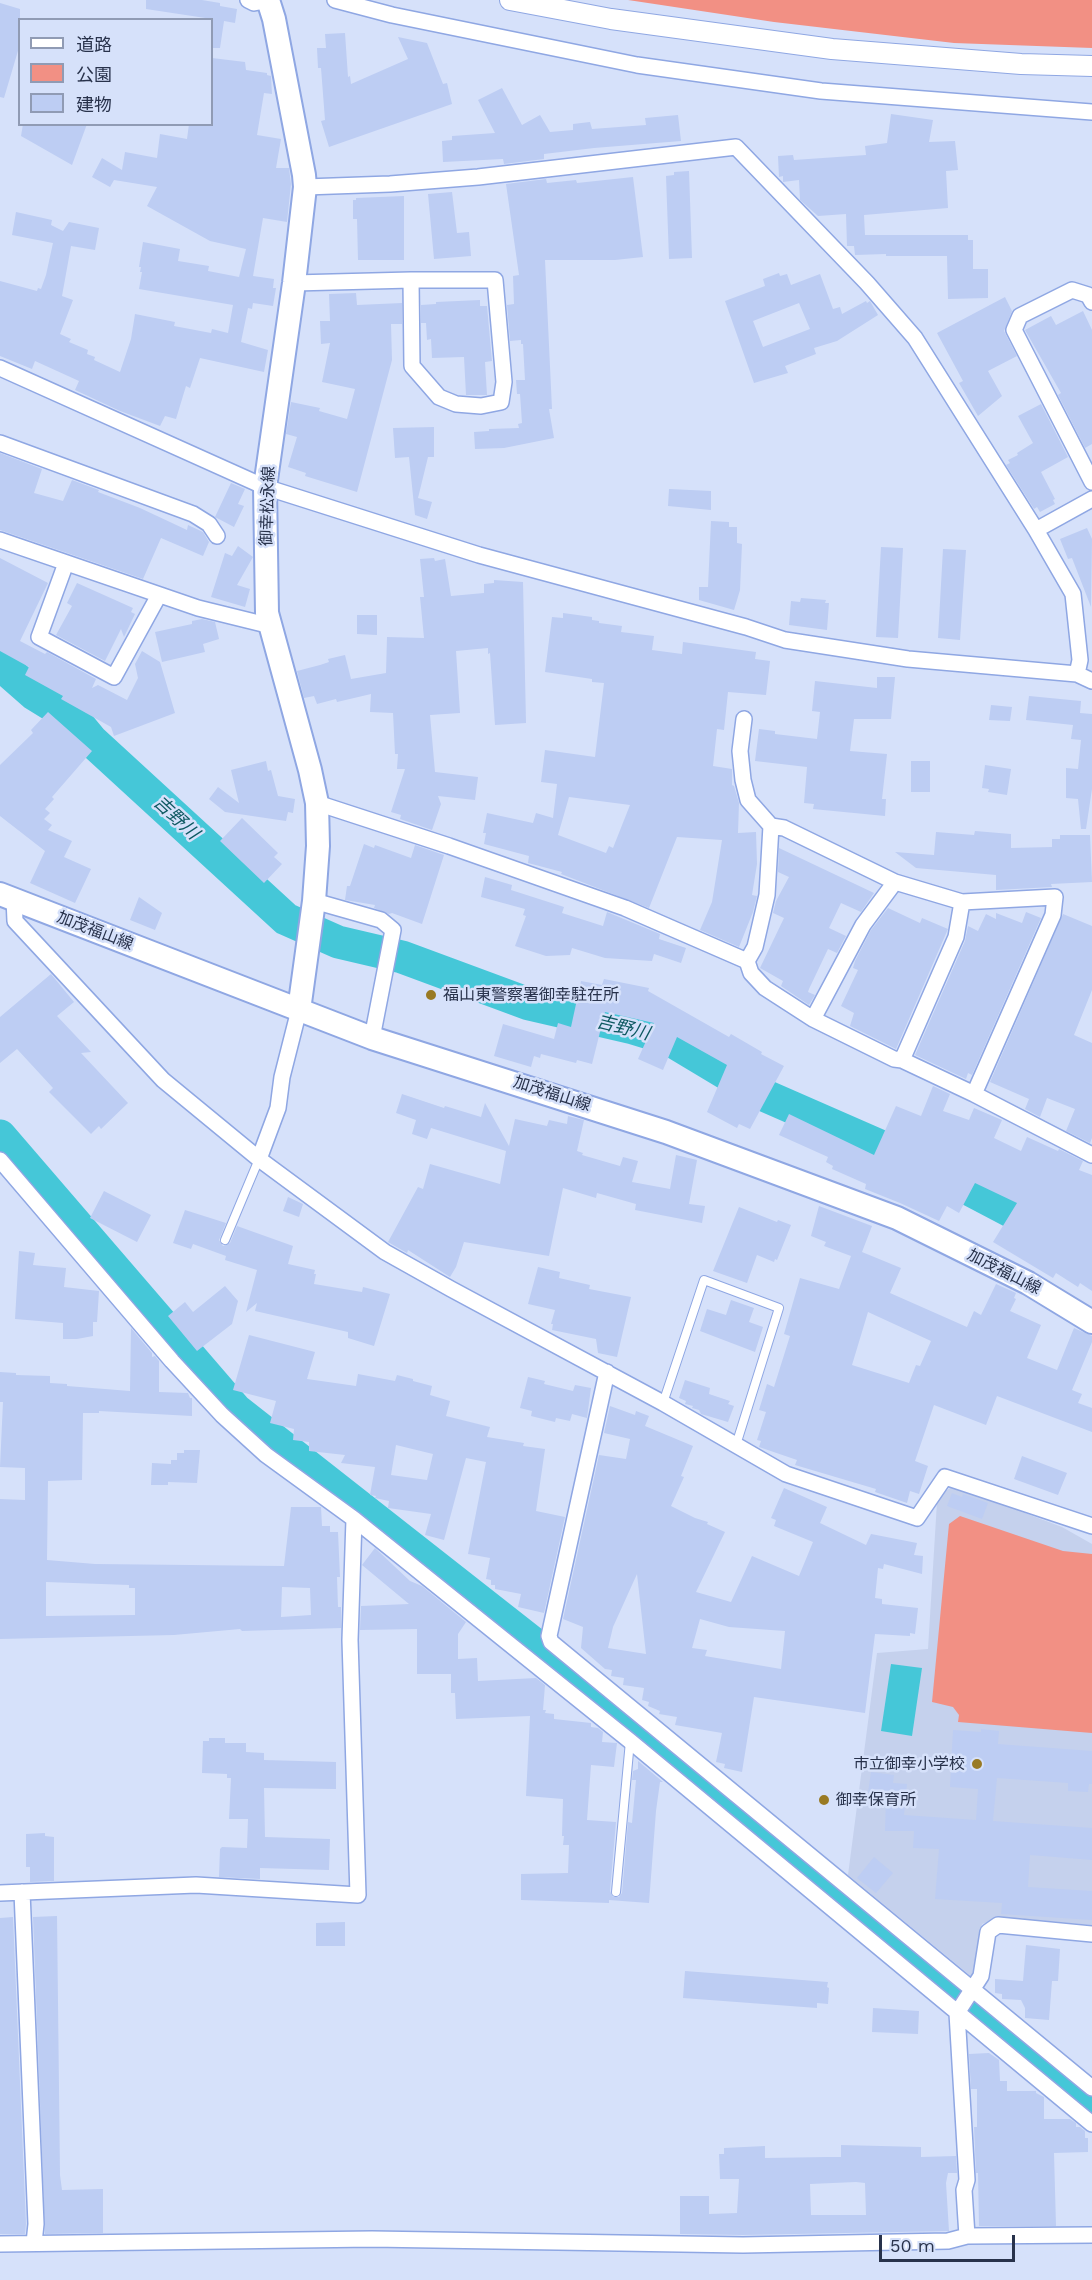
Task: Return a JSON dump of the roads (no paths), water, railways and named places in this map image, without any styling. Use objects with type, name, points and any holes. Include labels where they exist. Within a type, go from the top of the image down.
[{"type":"main road","name":"御幸松永線","points":[[269,0],[305,187],[265,487],[267,613],[317,803],[318,846],[313,910],[299,1010]]},
{"type":"main road","name":"加茂福山線","points":[[7,897],[372,1038],[666,1132],[897,1218],[1028,1282],[1092,1322]]},
{"type":"street","points":[[248,0],[254,3],[269,0]]},
{"type":"street","points":[[334,0],[392,15],[637,65],[821,91],[1092,112]]},
{"type":"street","points":[[510,0],[611,19],[831,49],[1021,64],[1092,66]]},
{"type":"street","points":[[305,187],[390,184],[478,177],[736,147],[867,283],[915,338],[1036,530],[1073,594],[1080,660],[1077,674]]},
{"type":"street","points":[[294,283],[411,280],[495,280],[504,382],[501,402],[481,406],[456,404],[439,397],[412,366],[411,280]]},
{"type":"street","points":[[1092,302],[1088,295],[1072,290],[1020,316],[1014,330],[1092,482]]},
{"type":"street","points":[[0,368],[265,487],[479,555],[746,627],[785,640],[908,659],[1077,674],[1092,681]]},
{"type":"street","points":[[0,443],[193,514],[209,524],[218,536]]},
{"type":"street","points":[[1036,530],[1092,499]]},
{"type":"street","points":[[0,540],[198,608],[271,626]]},
{"type":"street","points":[[66,563],[39,637],[114,677],[159,595]]},
{"type":"street","points":[[744,719],[740,751],[748,800],[771,826],[784,828],[895,882],[962,902],[1055,897],[1053,915],[974,1094]]},
{"type":"street","points":[[317,803],[449,846],[625,908],[747,961],[752,973],[765,988],[813,1019],[894,1059],[902,1060],[974,1094],[1092,1155]]},
{"type":"street","points":[[747,961],[755,947],[767,895],[771,826]]},
{"type":"street","points":[[813,1019],[863,924],[895,882]]},
{"type":"street","points":[[7,897],[15,921],[162,1080],[259,1159],[385,1252],[663,1403],[786,1474],[917,1518],[945,1477],[1092,1526]]},
{"type":"street","points":[[902,1060],[956,937],[962,902]]},
{"type":"street","points":[[313,910],[381,920],[393,930],[372,1038]]},
{"type":"street","points":[[259,1159],[278,1108],[282,1077],[299,1010]]},
{"type":"street","points":[[0,1160],[172,1361],[222,1415],[266,1455],[354,1519],[630,1742],[959,2011],[1092,2124]]},
{"type":"street","points":[[607,1372],[549,1636],[551,1642],[1092,2088]]},
{"type":"street","points":[[0,1893],[196,1885],[358,1894],[350,1640],[354,1519]]},
{"type":"street","points":[[22,1892],[36,2224],[34,2243]]},
{"type":"street","points":[[967,2236],[964,2190],[967,2180],[959,2011],[981,1977],[988,1932],[998,1924],[1092,1934]]},
{"type":"street","points":[[0,2244],[372,2239],[743,2245],[948,2241],[967,2236],[1092,2235]]},
{"type":"lane","points":[[225,1240],[259,1159]]},
{"type":"lane","points":[[663,1403],[704,1280],[779,1308],[735,1445]]},
{"type":"lane","points":[[616,1892],[630,1742]]},
{"type":"water","points":[[891,1664],[922,1668],[912,1736],[881,1731]]},
{"type":"waterway","name":"吉野川","points":[[0,664],[34,694],[73,718],[92,741],[286,919],[338,942],[402,957],[529,1004],[633,1028],[669,1039],[759,1093],[919,1163],[1092,1254]]},
{"type":"waterway","points":[[0,1136],[236,1410],[594,1691],[1092,2105]]},
{"type":"place","name":"福山東警察署御幸駐在所","points":[[431,995]]},
{"type":"place","name":"市立御幸小学校","points":[[977,1764]]},
{"type":"place","name":"御幸保育所","points":[[824,1800]]}]
